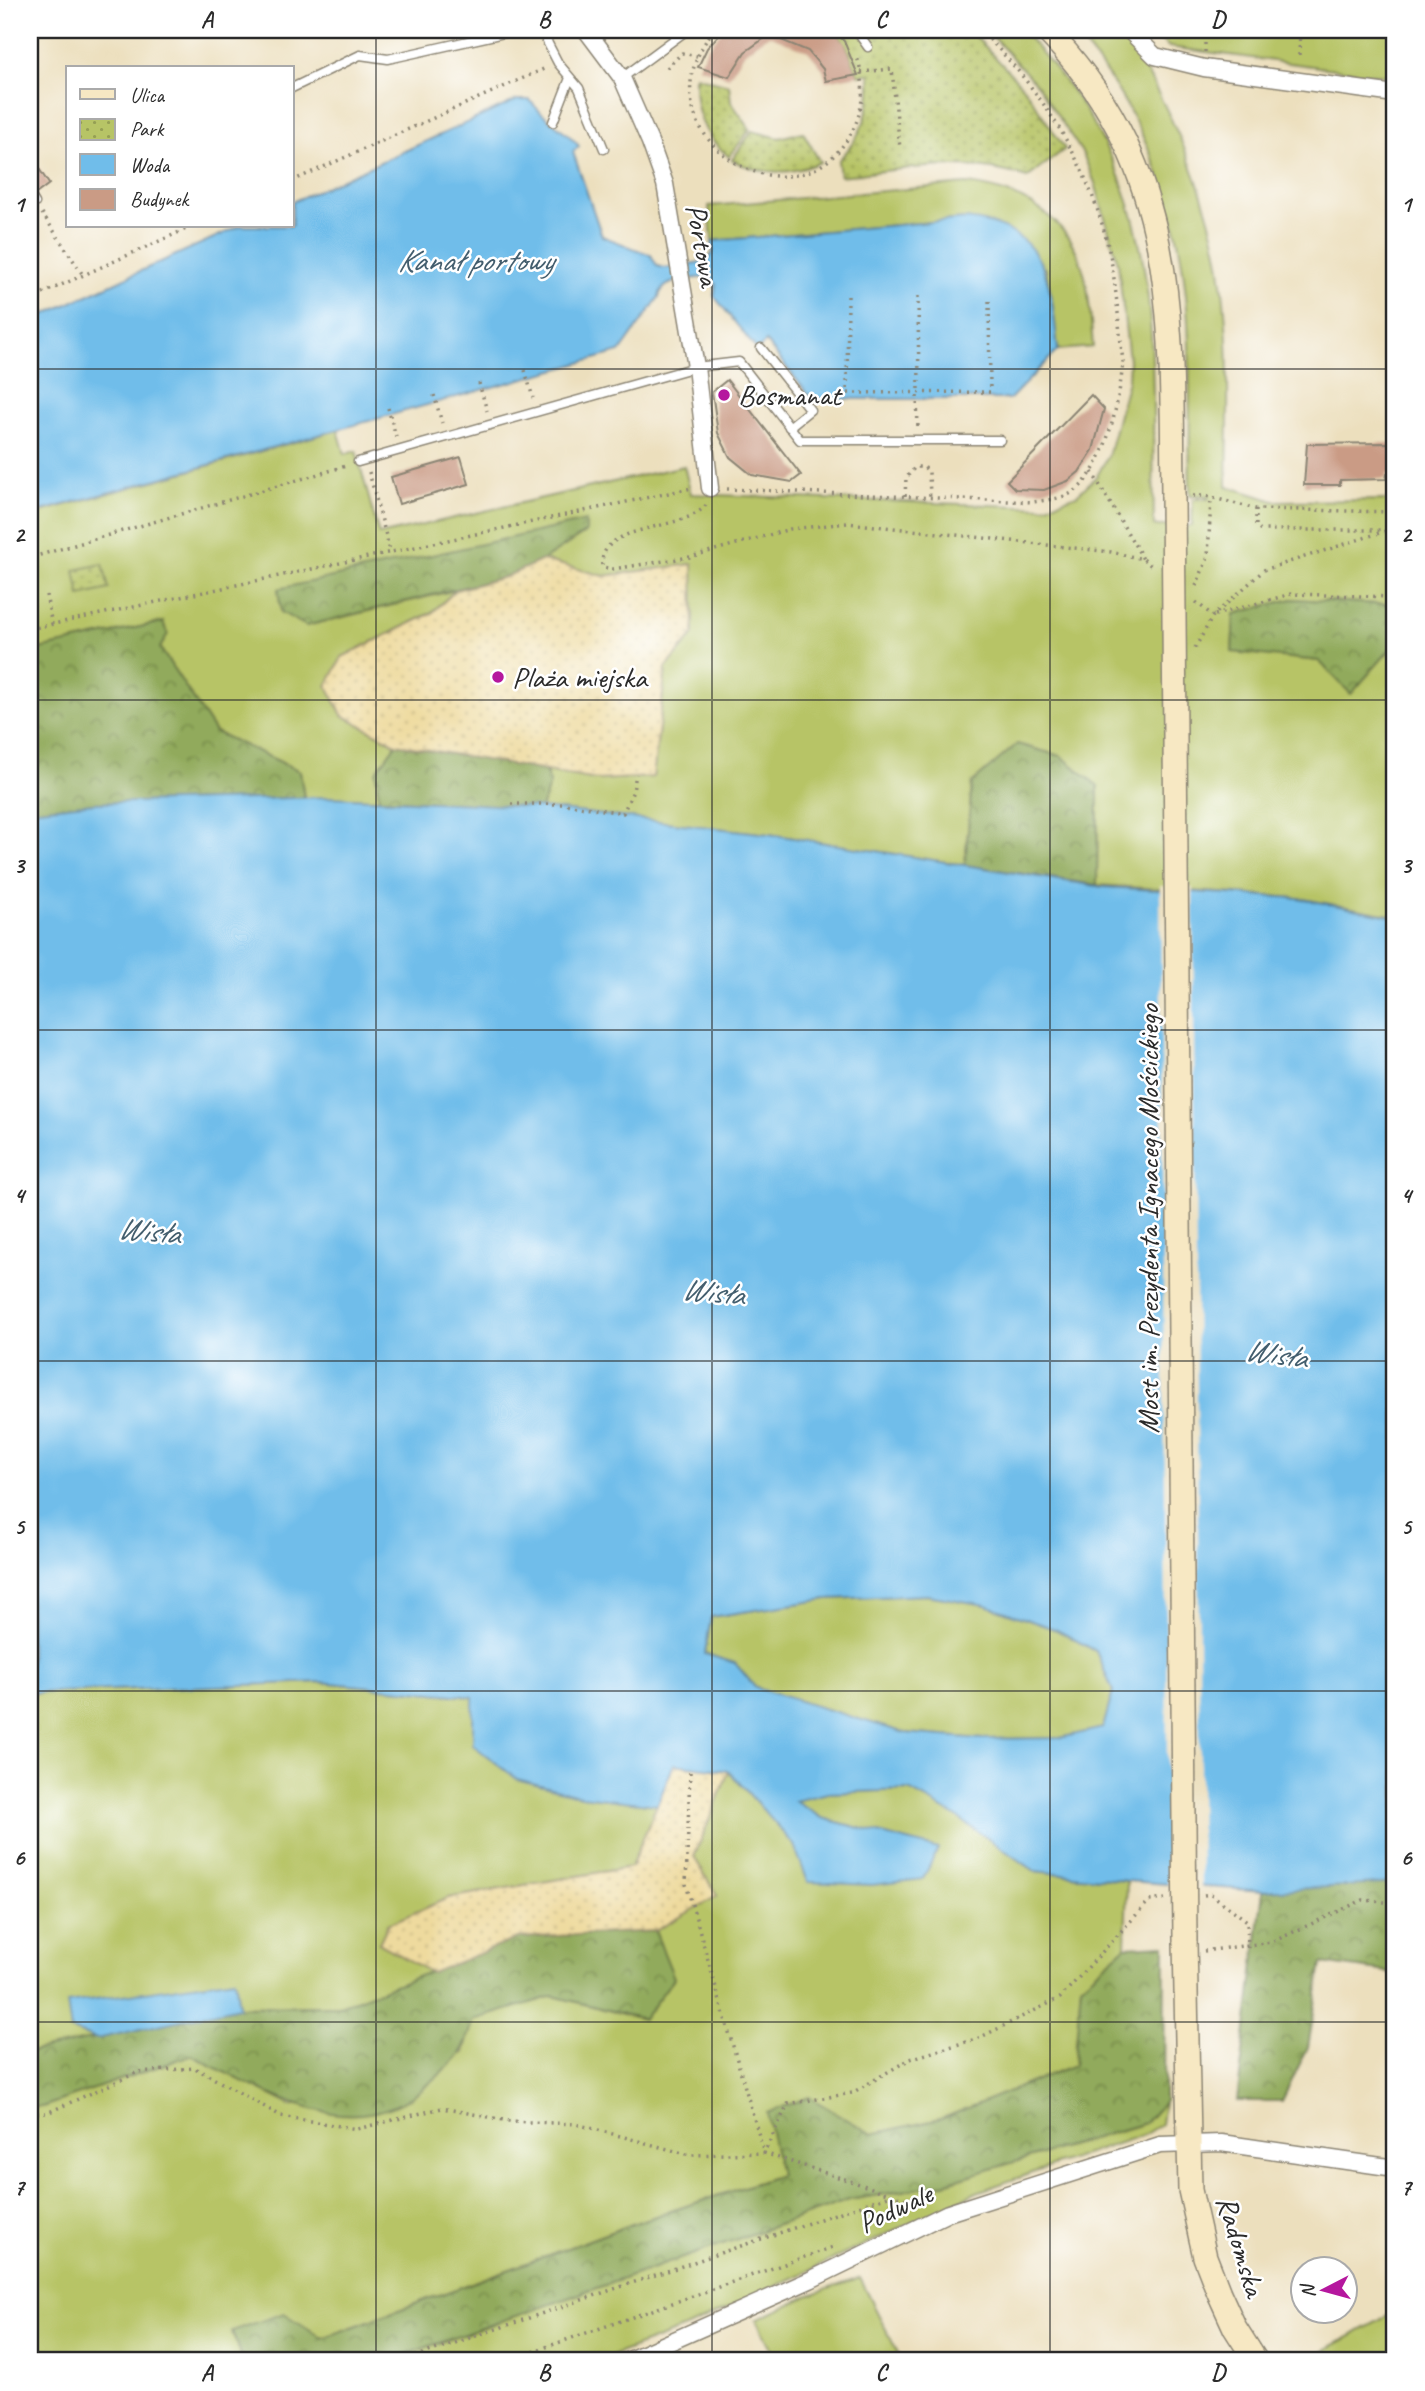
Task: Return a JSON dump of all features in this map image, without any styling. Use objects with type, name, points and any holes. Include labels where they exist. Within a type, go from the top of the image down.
[{"type":"main road","name":"Most im. Prezydenta Ignacego Mościckiego","points":[[1046,30],[1070,55],[1105,104],[1130,155],[1150,204],[1163,259],[1170,318],[1192,1946]]},
{"type":"main road","name":"Radomska","points":[[1192,1946],[1188,2142],[1191,2190],[1205,2258],[1235,2329],[1256,2361]]},
{"type":"street","name":"Portowa","points":[[586,30],[622,78],[665,184],[696,367],[710,488]]},
{"type":"street","points":[[1129,30],[1156,56],[1204,68],[1395,94]]},
{"type":"street","points":[[1188,2142],[1220,2143],[1395,2168]]},
{"type":"street","name":"Podwale","points":[[634,2360],[948,2213],[1160,2145],[1188,2142]]},
{"type":"lane","points":[[294,87],[360,55],[388,59],[517,30]]},
{"type":"lane","points":[[541,30],[558,63],[579,88],[604,149]]},
{"type":"lane","points":[[622,78],[687,30]]},
{"type":"lane","points":[[856,30],[868,47]]},
{"type":"lane","points":[[553,122],[570,78]]},
{"type":"lane","points":[[1395,85],[1395,94]]},
{"type":"lane","points":[[761,348],[810,410],[789,427]]},
{"type":"lane","points":[[362,461],[696,367],[739,362],[800,440],[1000,440]]},
{"type":"path","points":[[714,30],[697,56],[690,85],[691,102],[702,132],[722,156],[735,165],[765,174],[780,175],[812,169],[837,150],[855,126],[860,111],[862,80]]},
{"type":"path","points":[[1205,30],[1205,52]]},
{"type":"path","points":[[1299,55],[1300,30]]},
{"type":"path","points":[[667,68],[682,53],[697,56]]},
{"type":"path","points":[[294,180],[558,63]]},
{"type":"path","points":[[861,72],[892,69],[900,149]]},
{"type":"path","points":[[32,199],[83,275]]},
{"type":"path","points":[[30,299],[189,228]]},
{"type":"path","points":[[848,296],[847,394],[918,396],[990,393],[989,298]]},
{"type":"path","points":[[918,296],[918,430]]},
{"type":"path","points":[[525,370],[533,398]]},
{"type":"path","points":[[479,383],[487,410]]},
{"type":"path","points":[[434,395],[442,423]]},
{"type":"path","points":[[388,408],[396,436]]},
{"type":"path","points":[[33,558],[362,461],[390,551]]},
{"type":"path","points":[[905,496],[906,478],[915,467],[929,472],[930,498]]},
{"type":"path","points":[[1092,472],[1143,559],[1162,575]]},
{"type":"path","points":[[710,488],[706,507],[693,517],[626,535],[607,546],[601,558],[602,567],[613,569],[690,557],[790,528],[848,523],[1020,540],[1143,559]]},
{"type":"path","points":[[1195,587],[1208,557],[1208,497],[1256,509],[1395,512]]},
{"type":"path","points":[[1256,509],[1256,526],[1261,530],[1389,530]]},
{"type":"path","points":[[1213,616],[1264,570],[1395,529]]},
{"type":"path","points":[[1213,616],[1291,594],[1395,597]]},
{"type":"path","points":[[46,595],[52,624]]},
{"type":"path","points":[[1191,597],[1213,616]]},
{"type":"path","points":[[511,804],[565,804],[622,813],[634,791],[636,774]]},
{"type":"path","points":[[690,1772],[685,1884],[764,2153]]},
{"type":"path","points":[[1199,1895],[1211,1894],[1247,1921],[1248,1947]]},
{"type":"path","points":[[764,2153],[788,2104],[852,2093],[910,2059],[979,2038],[1060,1998],[1149,1901],[1174,1898]]},
{"type":"path","points":[[1192,1946],[1248,1947],[1272,1942],[1363,1900],[1395,1903]]},
{"type":"path","points":[[30,2113],[47,2113],[138,2072],[195,2068],[281,2116],[357,2129],[442,2108],[509,2121],[576,2124],[690,2155],[764,2153],[948,2213]]},
{"type":"path","points":[[402,2361],[892,2195]]},
{"type":"path","points":[[506,2361],[838,2245]]},
{"type":"green space","points":[[833,30],[970,30],[1025,89],[1065,149],[1027,178],[1004,171],[958,166],[840,176],[838,161],[854,142],[864,121],[869,99],[870,74],[858,75],[844,41]]},
{"type":"green space","points":[[987,30],[1021,30],[1070,88],[1105,146],[1129,203],[1143,262],[1150,323],[1154,526],[1192,526],[1193,499],[1209,499],[1209,496],[1190,495],[1188,316],[1181,257],[1166,196],[1142,135],[1110,79],[1092,53],[1071,30],[1119,30],[1123,33],[1166,109],[1200,191],[1216,247],[1225,306],[1228,366],[1227,486],[1274,501],[1395,500],[1395,605],[1292,599],[1234,614],[1232,651],[1319,661],[1351,693],[1395,644],[1395,916],[1298,898],[1097,885],[1098,786],[972,783],[965,865],[769,834],[541,808],[550,783],[545,771],[597,780],[653,777],[666,668],[694,634],[693,564],[604,576],[543,560],[586,532],[306,626],[456,590],[432,612],[342,657],[342,715],[396,744],[376,772],[379,799],[304,798],[300,771],[215,732],[160,648],[163,622],[30,651],[30,618],[42,614],[30,587],[30,515],[338,430],[345,454],[356,451],[379,535],[684,466],[691,494],[1044,507],[1077,495],[1097,476],[1108,456],[1128,380],[1129,360],[1118,263],[1095,183],[1083,154],[1038,86]]},
{"type":"green space","points":[[1149,30],[1395,30],[1395,77],[1169,47]]},
{"type":"green space","points":[[695,76],[729,85],[731,102],[750,129],[729,157],[706,131],[698,111]]},
{"type":"green space","points":[[752,131],[779,138],[803,132],[820,162],[798,170],[776,172],[754,169],[732,160]]},
{"type":"green space","points":[[966,184],[987,187],[1025,201],[1042,211],[1069,238],[1085,277],[1093,347],[1058,350],[1046,269],[966,219],[712,241],[709,206]]},
{"type":"green space","points":[[586,521],[586,532],[543,560],[505,577],[306,626],[281,612],[278,589]]},
{"type":"green space","points":[[103,564],[109,589],[80,596],[75,570]]},
{"type":"green space","points":[[1292,599],[1395,605],[1395,644],[1351,694],[1319,661],[1232,652],[1234,614]]},
{"type":"green space","points":[[163,622],[168,634],[160,648],[215,732],[300,771],[304,798],[94,803],[30,810],[30,651]]},
{"type":"green space","points":[[396,744],[545,771],[550,783],[541,808],[379,799],[376,772]]},
{"type":"green space","points":[[1017,744],[1061,756],[1098,786],[1097,885],[965,865],[972,783]]},
{"type":"green space","points":[[927,1595],[986,1605],[1057,1630],[1096,1651],[1113,1691],[1103,1728],[1060,1738],[983,1739],[905,1733],[756,1688],[735,1663],[705,1654],[711,1617],[827,1599]]},
{"type":"green space","points":[[321,1682],[473,1697],[517,1779],[582,1796],[657,1805],[631,1867],[448,1898],[379,1943],[432,1973],[340,2006],[239,2007],[235,1979],[71,2030],[97,2039],[30,2052],[30,1693]]},
{"type":"green space","points":[[729,1771],[794,1845],[923,1879],[937,1849],[822,1818],[794,1801],[828,1793],[909,1790],[954,1815],[1035,1871],[1127,1881],[1125,1947],[1081,1985],[1075,2065],[941,2119],[872,2134],[780,2175],[638,2222],[322,2338],[232,2331],[242,2361],[30,2361],[30,2107],[42,2107],[191,2055],[292,2106],[464,2053],[473,2020],[553,1996],[643,2019],[674,1978],[655,1931],[717,1896],[694,1857]]},
{"type":"green space","points":[[1389,1882],[1395,1884],[1395,1973],[1322,1963],[1308,2047],[1282,2101],[1237,2101],[1263,1891]]},
{"type":"green space","points":[[655,1931],[674,1978],[643,2019],[553,1996],[474,2020],[462,2051],[447,2069],[400,2104],[371,2113],[340,2114],[310,2108],[249,2085],[191,2055],[42,2107],[30,2107],[30,2052],[239,2007],[340,2006],[518,1938]]},
{"type":"green space","points":[[1165,1945],[1164,2102],[1145,2123],[937,2185],[849,2200],[387,2361],[242,2361],[232,2331],[284,2313],[323,2338],[638,2222],[780,2175],[767,2113],[809,2097],[872,2134],[941,2119],[1074,2065],[1081,1985],[1125,1947]]},
{"type":"green space","points":[[1164,2102],[1161,2124],[1145,2134],[977,2192],[688,2327],[598,2361],[387,2361],[849,2200],[937,2185],[1145,2123]]},
{"type":"green space","points":[[860,2278],[902,2361],[778,2361],[756,2320],[810,2295]]},
{"type":"green space","points":[[1395,2312],[1395,2361],[1314,2361],[1310,2358]]},
{"type":"sand","name":"Plaża miejska","points":[[543,560],[604,576],[693,564],[694,634],[666,668],[653,777],[597,780],[396,744],[342,715],[327,686],[342,657],[432,613],[456,590],[505,577]]},
{"type":"sand","points":[[674,1764],[729,1771],[694,1857],[717,1896],[655,1931],[518,1938],[432,1973],[379,1943],[388,1924],[448,1898],[631,1867]]},
{"type":"water","name":"Kanał portowy","points":[[517,100],[530,100],[579,146],[573,152],[602,236],[651,255],[657,266],[664,268],[707,261],[713,252],[712,241],[966,219],[993,224],[1014,234],[1029,246],[1040,262],[1052,302],[1058,350],[1010,399],[812,399],[766,342],[757,350],[714,296],[716,284],[709,277],[687,279],[672,283],[661,291],[620,352],[30,514],[30,321],[236,228],[294,228],[294,201]]},
{"type":"water","name":"Wisła","points":[[331,797],[534,807],[769,834],[1103,887],[1298,898],[1395,917],[1395,1883],[1263,1891],[1035,1871],[954,1815],[909,1790],[828,1793],[795,1801],[822,1818],[938,1849],[923,1879],[872,1885],[808,1882],[794,1845],[729,1771],[674,1764],[657,1805],[582,1796],[517,1779],[473,1745],[473,1697],[321,1682],[30,1693],[30,810],[94,803]],"holes":[[[927,1595],[986,1605],[1057,1630],[1096,1651],[1113,1691],[1103,1728],[1060,1738],[982,1739],[905,1733],[756,1688],[735,1663],[705,1654],[711,1617],[827,1599]]]},
{"type":"water","points":[[235,1979],[239,2007],[97,2039],[71,2030],[67,2003]]},
{"type":"pier","points":[[1160,886],[1193,888],[1201,1890],[1168,1888]]},
{"type":"building","points":[[723,30],[833,30],[844,41],[858,75],[826,81],[823,69],[808,51],[769,35],[745,52],[729,77],[698,67],[707,48]]},
{"type":"building","points":[[30,155],[49,184],[37,193],[30,189]]},
{"type":"building","points":[[727,380],[801,475],[792,482],[752,475],[730,457],[718,433],[712,392]]},
{"type":"building","points":[[1091,395],[1104,409],[1093,450],[1079,472],[1068,481],[1044,490],[1015,489],[1007,481]]},
{"type":"building","points":[[1307,444],[1395,445],[1395,474],[1387,474],[1386,479],[1340,480],[1340,485],[1304,485]]},
{"type":"building","points":[[461,457],[469,484],[399,504],[391,477]]},
{"type":"place","name":"Bosmanat","points":[[724,395]]},
{"type":"place","name":"Plaża miejska","points":[[498,677]]}]
